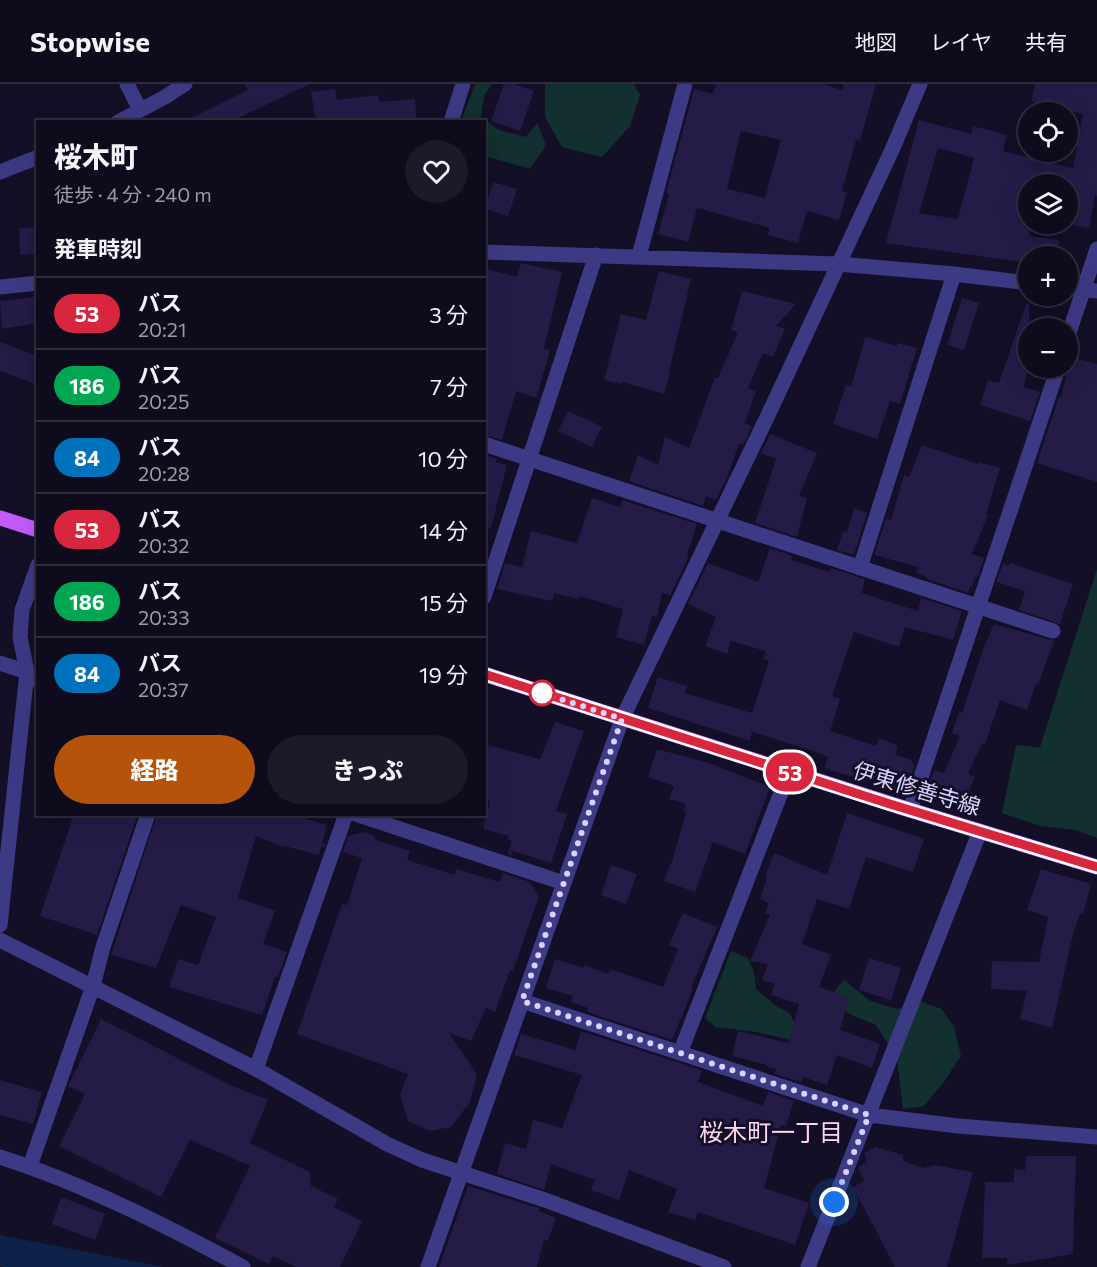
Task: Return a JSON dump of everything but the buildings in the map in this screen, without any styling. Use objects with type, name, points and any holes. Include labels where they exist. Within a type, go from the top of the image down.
[{"type":"main road","points":[[0,518],[36,529]]},
{"type":"main road","name":"伊東修善寺線","points":[[486,675],[789,772],[1097,867]]},
{"type":"street","points":[[128,84],[140,110]]},
{"type":"street","points":[[122,120],[185,84]]},
{"type":"street","points":[[452,120],[463,84]]},
{"type":"street","points":[[639,256],[686,84]]},
{"type":"street","points":[[428,1267],[622,719],[892,150],[920,84]]},
{"type":"street","points":[[0,172],[36,158]]},
{"type":"street","points":[[1074,318],[1097,249]]},
{"type":"street","points":[[486,252],[838,264],[1018,282]]},
{"type":"street","points":[[486,591],[596,255]]},
{"type":"street","points":[[860,568],[954,274]]},
{"type":"street","points":[[0,287],[36,283]]},
{"type":"street","points":[[910,810],[980,607],[1055,378]]},
{"type":"street","points":[[486,445],[1053,631]]},
{"type":"street","points":[[0,925],[32,676],[20,637],[22,610],[36,571]]},
{"type":"street","points":[[0,663],[32,676]]},
{"type":"street","points":[[680,1053],[789,772]]},
{"type":"street","points":[[30,1166],[93,986],[103,947],[147,816]]},
{"type":"street","points":[[256,1069],[345,816]]},
{"type":"street","points":[[361,816],[564,883]]},
{"type":"street","points":[[808,1267],[980,831]]},
{"type":"street","points":[[0,940],[256,1069],[387,1144],[423,1161],[545,1200],[724,1267]]},
{"type":"street","points":[[522,1001],[869,1115],[958,1126],[1097,1137]]},
{"type":"street","points":[[0,1156],[93,1192],[243,1267]]},
{"type":"green space","points":[[475,84],[492,84],[484,96],[481,117],[485,120],[461,120]]},
{"type":"green space","points":[[545,84],[634,84],[640,95],[630,126],[602,157],[562,147],[545,117]]},
{"type":"green space","points":[[486,121],[499,130],[526,137],[537,123],[546,145],[530,169],[486,156]]},
{"type":"green space","points":[[1097,569],[1097,838],[1076,830],[1040,826],[1002,813],[1016,745],[1045,748],[1040,747]]},
{"type":"green space","points":[[731,951],[748,958],[754,972],[756,989],[776,1006],[789,1013],[808,1044],[757,1032],[716,1027],[705,1018]]},
{"type":"green space","points":[[844,980],[870,1001],[897,1009],[919,1001],[942,1009],[954,1027],[961,1056],[924,1106],[903,1109],[897,1059],[876,1025],[831,1006],[836,989]]},
{"type":"water","points":[[0,1234],[163,1267],[4,1267],[0,1266]]},
{"type":"bus line","name":"53","points":[[486,675],[890,804],[1097,867]]},
{"type":"district","name":"桜木町一丁目","points":[[771,1131]]},
{"type":"route","points":[[542,693],[622,719],[522,1001],[869,1115],[834,1202]]}]
